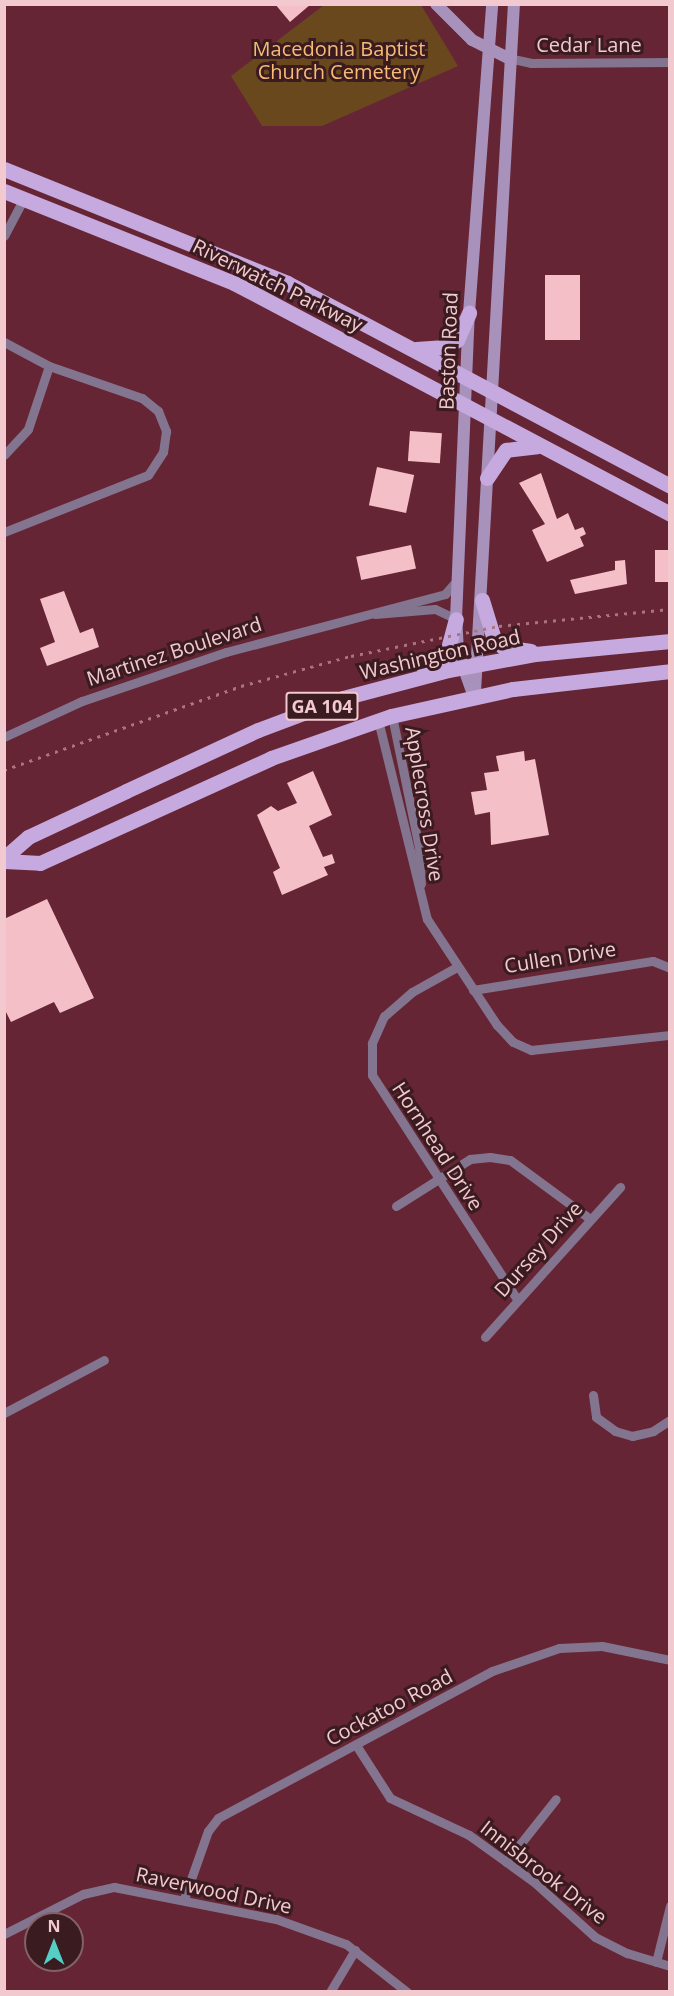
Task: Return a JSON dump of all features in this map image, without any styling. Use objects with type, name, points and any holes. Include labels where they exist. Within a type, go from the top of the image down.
[{"type":"main road","points":[[436,4],[458,30],[508,58]]},
{"type":"main road","name":"Baston Road","points":[[474,697],[471,666],[456,619],[457,580],[469,313],[492,4]]},
{"type":"main road","points":[[471,666],[482,600],[487,478],[494,389],[508,58],[514,4]]},
{"type":"main road","name":"Riverwatch Parkway","points":[[4,169],[243,263],[494,389],[669,486]]},
{"type":"main road","name":"Riverwatch Parkway","points":[[4,191],[234,283],[669,514]]},
{"type":"main road","points":[[414,349],[445,347],[456,340],[469,313]]},
{"type":"main road","points":[[487,478],[498,458],[512,447],[542,447]]},
{"type":"main road","points":[[482,600],[494,639],[503,647],[546,652]]},
{"type":"main road","points":[[414,679],[446,656],[456,619]]},
{"type":"main road","name":"Washington Road","points":[[4,860],[28,837],[258,730],[414,679],[471,666],[546,652],[669,641]]},
{"type":"main road","name":"Washington Road","points":[[4,860],[40,863],[271,758],[385,718],[474,697],[569,681],[669,671]]},
{"type":"street","name":"Cedar Lane","points":[[508,58],[541,63],[669,62]]},
{"type":"street","points":[[4,236],[24,198]]},
{"type":"street","points":[[4,342],[50,366],[142,398],[159,411],[166,431],[163,452],[148,475],[4,532]]},
{"type":"street","points":[[4,455],[28,429],[50,366]]},
{"type":"street","name":"Martinez Boulevard","points":[[4,737],[147,678],[360,614],[445,594],[457,580]]},
{"type":"street","name":"Martinez Boulevard","points":[[360,614],[435,609],[456,619]]},
{"type":"street","name":"Applecross Drive","points":[[385,718],[406,850],[427,919],[455,968],[497,1025],[513,1042],[531,1050],[665,1037]]},
{"type":"street","name":"Applecross Drive","points":[[385,718],[419,848],[422,898]]},
{"type":"street","name":"Cullen Drive","points":[[473,990],[653,961],[669,968]]},
{"type":"street","name":"Hornhead Drive","points":[[455,968],[412,992],[384,1016],[372,1043],[372,1075],[437,1180],[517,1299]]},
{"type":"street","points":[[396,1206],[470,1159],[510,1160],[589,1218]]},
{"type":"street","name":"Dursey Drive","points":[[485,1337],[589,1218],[620,1187]]},
{"type":"street","points":[[4,1413],[104,1360]]},
{"type":"street","points":[[593,1395],[596,1417],[615,1431],[632,1436],[653,1431],[669,1420]]},
{"type":"street","name":"Cockatoo Road","points":[[184,1899],[208,1831],[218,1818],[492,1671],[559,1648],[602,1646],[669,1660]]},
{"type":"street","name":"Innisbrook Drive","points":[[356,1745],[390,1798],[447,1822],[506,1862],[596,1937],[669,1966]]},
{"type":"street","points":[[506,1862],[556,1799]]},
{"type":"street","name":"Raverwood Drive","points":[[4,1934],[93,1891],[114,1887],[276,1919],[355,1950],[407,1992]]},
{"type":"street","points":[[656,1962],[669,1906]]},
{"type":"street","points":[[330,1992],[355,1950]]},
{"type":"green space","name":"Macedonia Baptist Church Cemetery","points":[[324,5],[421,5],[458,66],[322,126],[262,126],[231,76]]},
{"type":"building","points":[[275,4],[311,4],[290,22]]},
{"type":"building","points":[[545,275],[580,275],[580,340],[545,340]]},
{"type":"building","points":[[410,431],[442,433],[440,463],[408,461]]},
{"type":"building","points":[[377,467],[414,475],[406,513],[369,505]]},
{"type":"building","points":[[541,473],[557,519],[568,513],[575,530],[583,527],[586,534],[580,537],[584,546],[547,562],[532,530],[545,524],[519,483]]},
{"type":"building","points":[[411,545],[416,568],[361,580],[356,557]]},
{"type":"building","points":[[655,550],[669,550],[669,582],[655,582]]},
{"type":"building","points":[[625,560],[627,584],[575,594],[570,580],[615,570],[615,561]]},
{"type":"building","points":[[64,591],[80,633],[93,628],[99,647],[47,666],[40,648],[55,642],[40,599]]},
{"type":"building","points":[[524,751],[525,761],[535,759],[549,835],[491,845],[490,812],[475,815],[471,792],[487,790],[484,773],[499,771],[496,756]]},
{"type":"building","points":[[313,771],[332,815],[309,826],[323,857],[332,854],[335,863],[324,867],[328,875],[282,895],[273,872],[280,868],[257,815],[271,806],[278,811],[297,803],[287,783]]},
{"type":"building","points":[[47,899],[94,998],[60,1013],[54,1002],[11,1022],[4,1008],[4,919]]},
{"type":"railway","points":[[4,770],[241,686],[351,656],[499,626],[670,609]]}]
